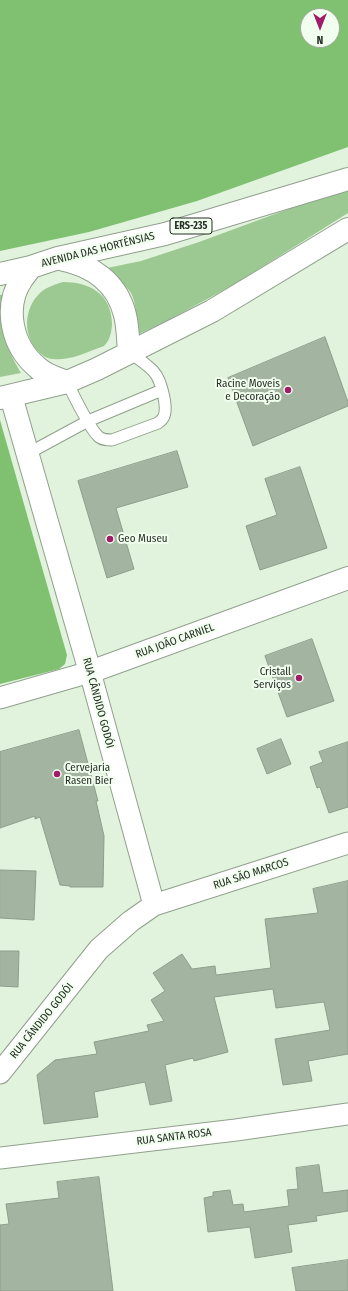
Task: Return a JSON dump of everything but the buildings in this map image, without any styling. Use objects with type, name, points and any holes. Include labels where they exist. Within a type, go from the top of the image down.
[{"type":"main road","name":"AVENIDA DAS HORTÊNSIAS","points":[[31,267],[58,258],[165,234],[348,179]]},
{"type":"main road","points":[[5,397],[67,382],[97,369],[212,310],[348,229]]},
{"type":"main road","points":[[58,258],[74,261],[88,267],[111,287],[125,314],[130,352]]},
{"type":"main road","points":[[31,267],[21,280],[12,310],[13,327],[17,342],[26,356],[37,368],[51,377],[67,382]]},
{"type":"main road","name":"ERS-235","points":[[0,274],[31,267]]},
{"type":"main road","name":"RUA CÂNDIDO GODÓI","points":[[5,397],[27,454],[90,672]]},
{"type":"main road","name":"RUA JOÃO CARNIEL","points":[[90,672],[348,578]]},
{"type":"street","name":"RUA JOÃO CARNIEL","points":[[0,698],[90,672]]},
{"type":"street","name":"RUA CÂNDIDO GODÓI","points":[[0,1073],[99,949],[131,921],[154,906],[90,672]]},
{"type":"street","name":"RUA SÃO MARCOS","points":[[154,906],[348,843]]},
{"type":"street","name":"RUA SANTA ROSA","points":[[0,1158],[236,1130],[348,1114]]},
{"type":"lane","points":[[67,382],[88,421],[99,437],[105,440],[112,440],[158,422],[163,418],[165,410],[162,390],[158,379],[154,372],[130,352]]},
{"type":"lane","points":[[27,454],[88,421],[162,390]]},
{"type":"green space","points":[[0,0],[348,0],[348,147],[197,201],[89,232],[0,251]]},
{"type":"green space","points":[[348,187],[348,213],[235,284],[161,324],[134,336],[136,314],[133,298],[126,287],[107,268],[141,261],[199,242]]},
{"type":"green space","points":[[63,282],[82,284],[90,287],[103,297],[108,304],[111,313],[112,329],[104,346],[76,356],[53,359],[41,354],[30,340],[27,323],[28,314],[35,299],[41,292],[49,287]]},
{"type":"green space","points":[[8,294],[2,311],[4,336],[13,359],[21,373],[0,377],[0,295]]},
{"type":"green space","points":[[0,420],[67,655],[65,664],[59,669],[0,684]]},
{"type":"place","name":"Racine Moveis e Decoração","points":[[288,390]]},
{"type":"place","name":"Geo Museu","points":[[110,539]]},
{"type":"place","name":"Cristall Serviços","points":[[299,678]]},
{"type":"place","name":"Cervejaria Rasen Bier","points":[[57,774]]}]
